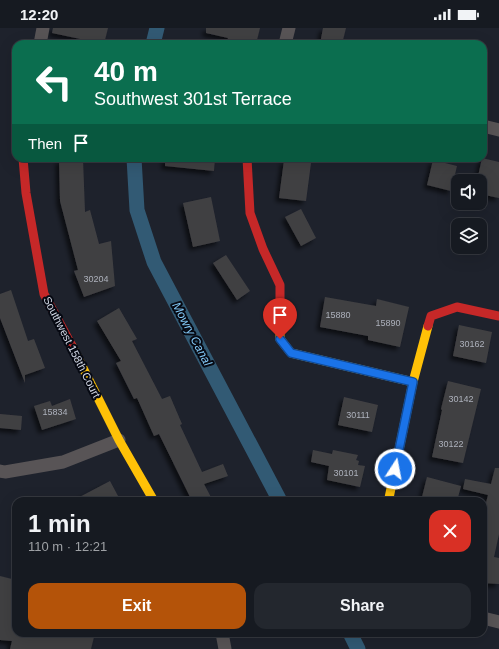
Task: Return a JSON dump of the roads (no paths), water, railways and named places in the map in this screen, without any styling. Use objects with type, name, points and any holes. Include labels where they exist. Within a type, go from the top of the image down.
[{"type":"street","points":[[41,40],[43,28]]},
{"type":"street","points":[[286,40],[289,28]]},
{"type":"street","points":[[487,127],[499,130]]},
{"type":"street","name":"Southwest 158th Court","points":[[23,162],[26,193],[44,294],[86,372],[119,440],[152,497]]},
{"type":"street","points":[[247,162],[250,213],[263,249],[280,286],[280,339],[291,353],[413,382]]},
{"type":"street","points":[[389,497],[413,382],[431,316],[457,307],[499,316]]},
{"type":"street","points":[[0,471],[5,472],[63,462],[119,440]]},
{"type":"street","points":[[487,619],[499,622]]},
{"type":"street","points":[[223,637],[226,649]]},
{"type":"waterway","name":"Mowry Canal","points":[[154,40],[157,28]]},
{"type":"waterway","name":"Mowry Canal","points":[[134,162],[137,210],[154,262],[278,497]]},
{"type":"waterway","name":"Mowry Canal","points":[[352,637],[358,649]]}]
